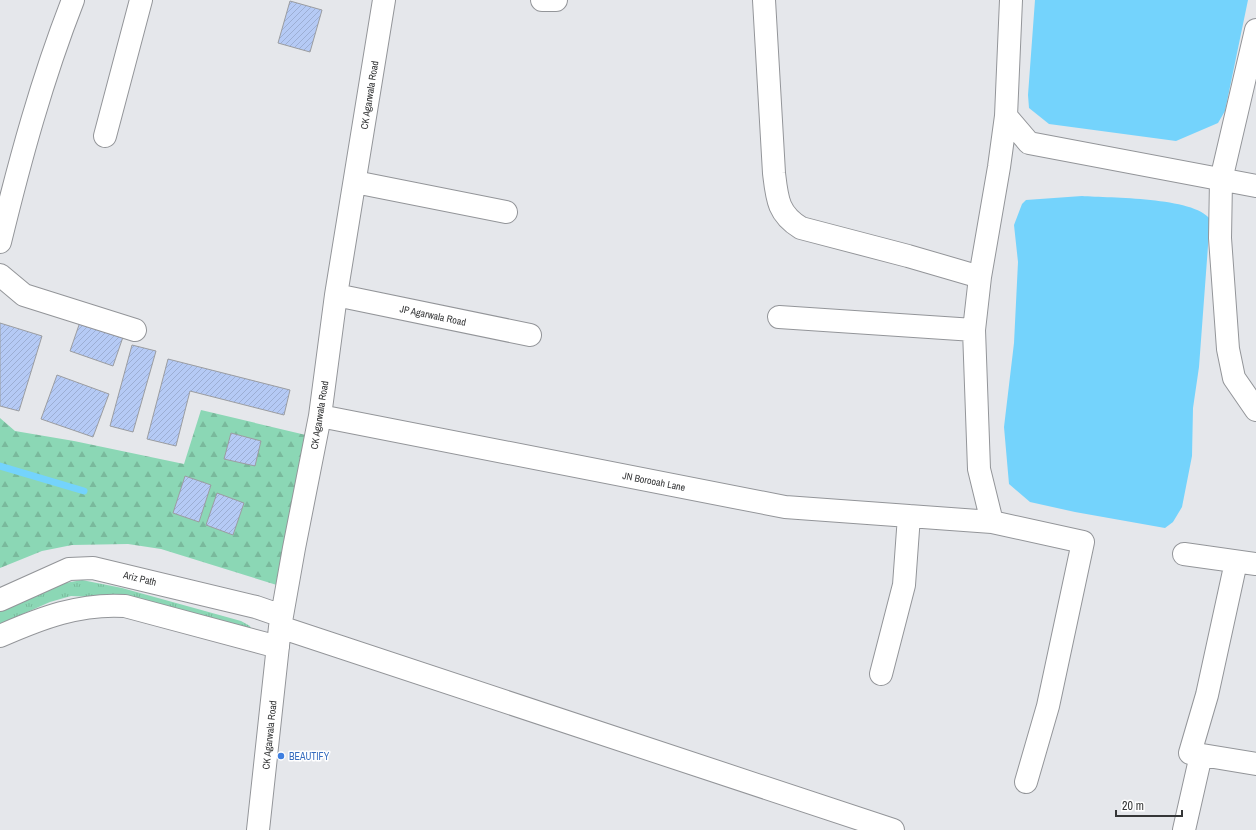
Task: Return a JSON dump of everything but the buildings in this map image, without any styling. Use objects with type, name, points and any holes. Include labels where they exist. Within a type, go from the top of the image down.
[{"type":"street","points":[[0,242],[19,164],[50,58],[73,0]]},
{"type":"street","points":[[105,136],[141,0]]},
{"type":"street","name":"CK Agarwala Road","points":[[258,830],[280,630],[294,548],[320,416],[336,295],[384,0]]},
{"type":"street","points":[[542,0],[556,0]]},
{"type":"street","points":[[764,0],[774,173],[781,211],[790,221],[801,228],[908,256],[980,277]]},
{"type":"street","points":[[992,522],[979,469],[974,330],[980,277],[999,167],[1006,116],[1011,0]]},
{"type":"street","points":[[1256,30],[1221,180],[1220,238],[1228,349],[1234,378],[1256,410]]},
{"type":"street","points":[[1006,116],[1029,143],[1256,186]]},
{"type":"street","points":[[999,167],[1029,143]]},
{"type":"street","points":[[355,182],[506,212]]},
{"type":"street","points":[[0,275],[24,294],[135,330]]},
{"type":"street","name":"JP Agarwala Road","points":[[336,295],[530,335]]},
{"type":"street","points":[[779,317],[974,330]]},
{"type":"street","name":"JN Borooah Lane","points":[[320,416],[785,507],[992,522],[1083,542],[1048,706],[1026,782]]},
{"type":"street","points":[[881,674],[904,585],[909,516]]},
{"type":"street","points":[[1184,554],[1246,563],[1190,753],[1256,764]]},
{"type":"street","name":"Ariz Path","points":[[0,600],[69,569],[93,568],[242,604],[280,630]]},
{"type":"street","points":[[0,636],[44,617],[69,610],[108,605],[125,606],[280,630],[893,830]]},
{"type":"street","points":[[1184,830],[1201,755]]},
{"type":"green space","points":[[201,410],[310,436],[280,586],[161,549],[128,544],[72,545],[42,551],[0,568],[0,418],[15,431],[74,441],[184,464]]},
{"type":"green space","points":[[82,580],[122,588],[241,621],[250,626],[253,634],[118,598],[71,596],[50,602],[0,624],[0,611],[54,585]]},
{"type":"water","points":[[1035,0],[1248,0],[1225,111],[1218,123],[1176,141],[1049,124],[1029,108],[1028,95]]},
{"type":"water","points":[[1082,196],[1131,198],[1187,206],[1201,212],[1210,219],[1199,367],[1193,408],[1192,456],[1182,507],[1173,522],[1165,528],[1075,512],[1030,502],[1009,484],[1004,427],[1014,343],[1018,262],[1014,225],[1022,204],[1026,200]]},
{"type":"waterway","points":[[0,466],[84,491]]},
{"type":"place","name":"BEAUTIFY","points":[[281,756]]}]
